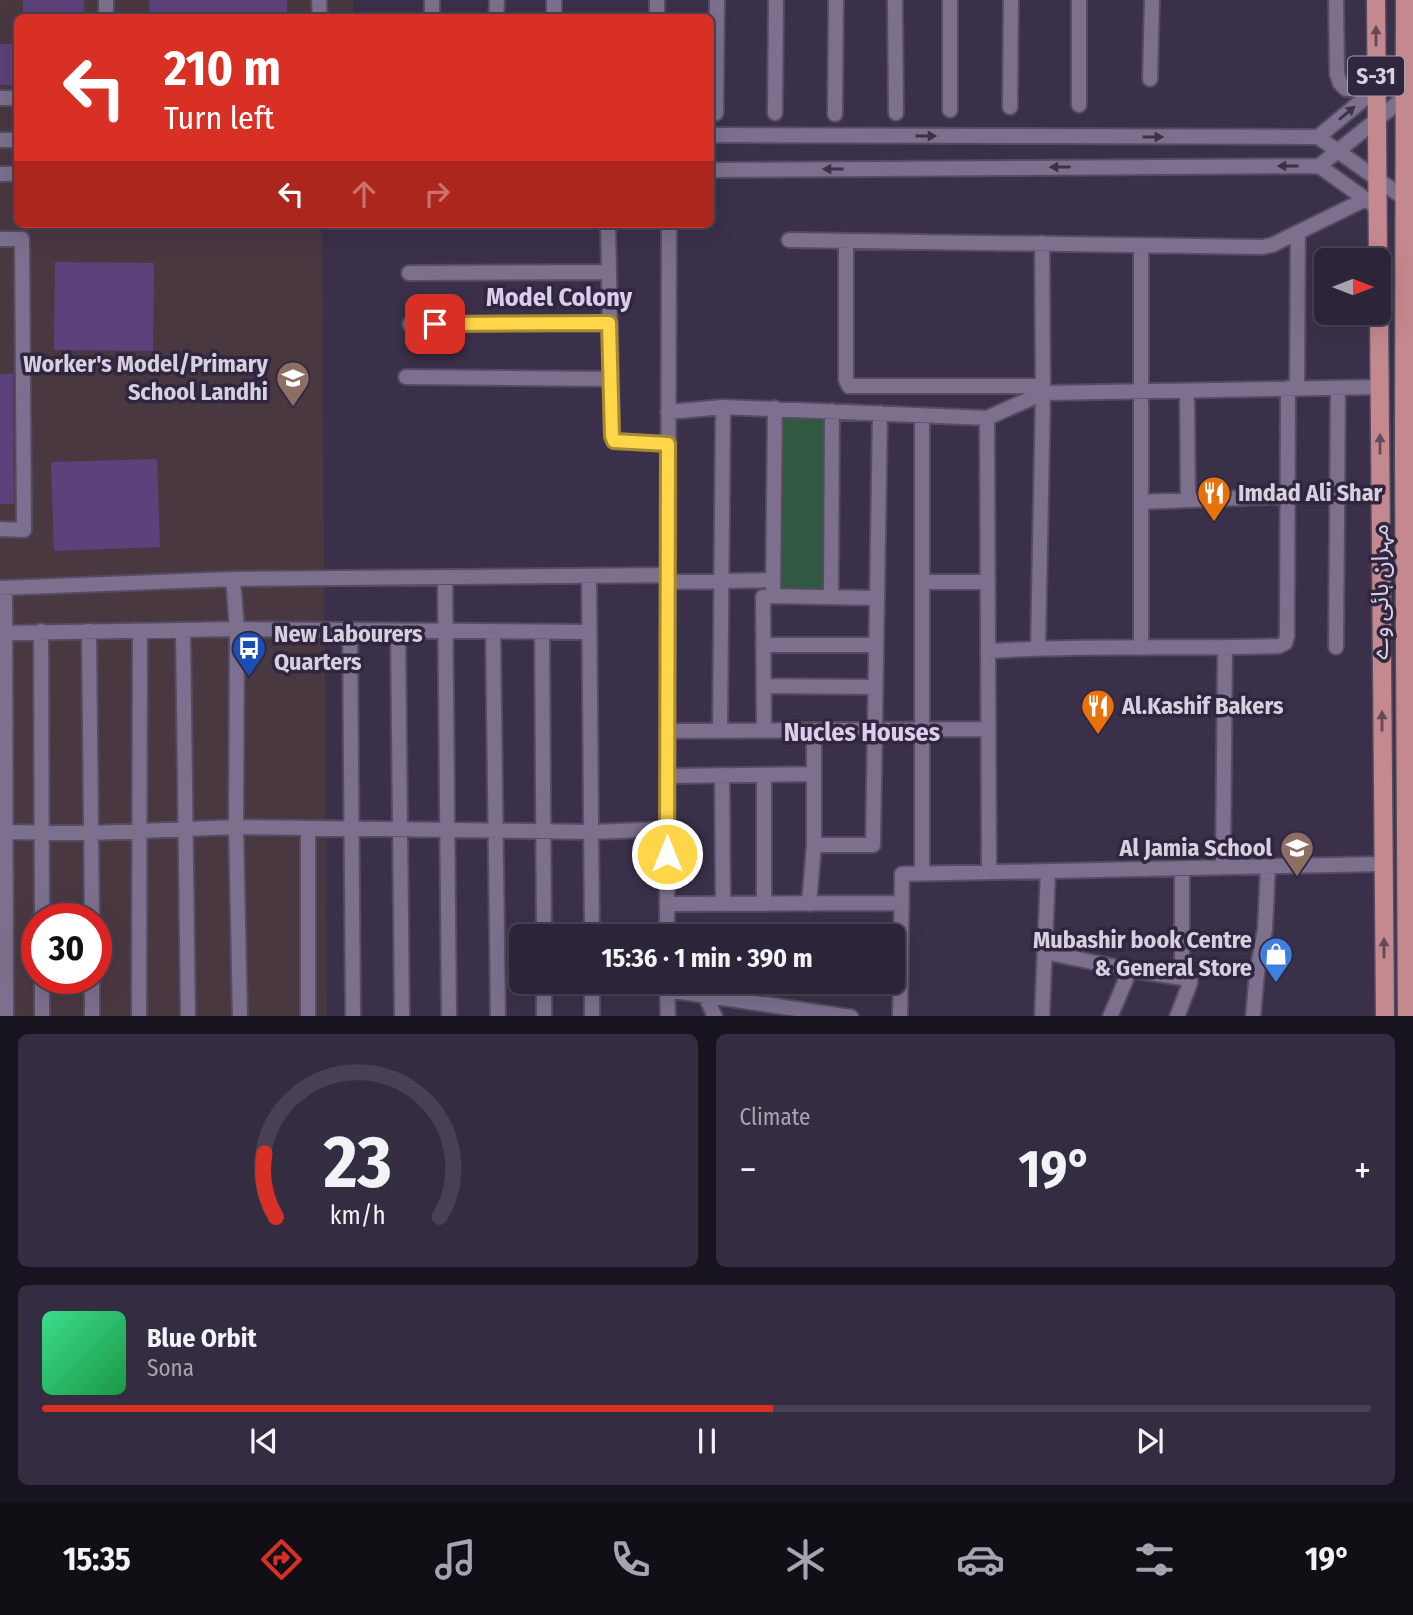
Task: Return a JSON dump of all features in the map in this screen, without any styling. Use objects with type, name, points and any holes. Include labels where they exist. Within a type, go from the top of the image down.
[{"type":"main road","name":"S-31","points":[[1376,0],[1377,179],[1372,203],[1377,248]]},
{"type":"main road","name":"مہران ہائی وے","points":[[1405,0],[1408,165],[1404,198],[1409,527],[1410,895],[1407,1016]]},
{"type":"main road","name":"مہران ہائی وے","points":[[1379,326],[1385,1016]]},
{"type":"street","points":[[716,0],[716,113]]},
{"type":"street","points":[[775,113],[776,0]]},
{"type":"street","points":[[835,114],[836,0]]},
{"type":"street","points":[[895,0],[896,113]]},
{"type":"street","points":[[950,0],[950,110]]},
{"type":"street","points":[[1010,107],[1011,0]]},
{"type":"street","points":[[1079,0],[1079,105]]},
{"type":"street","points":[[1150,79],[1152,0]]},
{"type":"street","points":[[1336,0],[1337,74],[1340,83],[1346,89],[1376,89]]},
{"type":"street","points":[[1318,137],[1376,89]]},
{"type":"street","points":[[1320,166],[1405,97]]},
{"type":"street","points":[[714,135],[1318,137],[1404,198]]},
{"type":"street","points":[[714,170],[1320,166],[1372,203]]},
{"type":"street","points":[[789,240],[1262,247],[1372,203]]},
{"type":"street","points":[[608,228],[612,436],[614,441],[668,444]]},
{"type":"street","points":[[667,924],[669,228]]},
{"type":"street","points":[[988,651],[1038,648],[1225,648],[1279,646],[1285,643],[1298,232]]},
{"type":"street","points":[[0,239],[22,239],[24,530],[0,530]]},
{"type":"street","points":[[846,241],[846,380],[849,386],[1142,391],[1380,387]]},
{"type":"street","points":[[1038,648],[1043,389],[1042,243]]},
{"type":"street","points":[[1141,245],[1141,648]]},
{"type":"street","points":[[409,273],[609,272]]},
{"type":"street","points":[[410,324],[609,323]]},
{"type":"street","points":[[406,377],[611,379]]},
{"type":"street","points":[[1336,647],[1338,388]]},
{"type":"street","points":[[668,412],[723,407],[987,418],[1043,389]]},
{"type":"street","points":[[1187,391],[1188,500]]},
{"type":"street","points":[[720,730],[723,407]]},
{"type":"street","points":[[773,596],[775,408]]},
{"type":"street","points":[[831,597],[832,411]]},
{"type":"street","points":[[814,845],[873,845],[880,413]]},
{"type":"street","points":[[922,417],[922,873]]},
{"type":"street","points":[[987,418],[989,872]]},
{"type":"street","points":[[1142,502],[1288,496]]},
{"type":"street","points":[[6,1016],[3,832],[7,633],[3,587],[233,579],[445,577],[589,576],[721,581],[773,580]]},
{"type":"street","points":[[589,576],[592,924]]},
{"type":"street","points":[[445,577],[449,1016]]},
{"type":"street","points":[[233,579],[237,629],[236,827],[240,1016]]},
{"type":"street","points":[[922,582],[988,582]]},
{"type":"street","points":[[764,730],[763,597],[876,598]]},
{"type":"street","points":[[7,633],[237,629],[589,632]]},
{"type":"street","points":[[41,631],[41,903]]},
{"type":"street","points":[[89,631],[92,903]]},
{"type":"street","points":[[139,1016],[140,631]]},
{"type":"street","points":[[183,631],[188,1016]]},
{"type":"street","points":[[350,631],[353,1016]]},
{"type":"street","points":[[398,632],[402,1016]]},
{"type":"street","points":[[493,632],[498,1016]]},
{"type":"street","points":[[542,632],[544,924]]},
{"type":"street","points":[[763,645],[875,645]]},
{"type":"street","points":[[1223,867],[1225,648]]},
{"type":"street","points":[[764,686],[875,687]]},
{"type":"street","points":[[668,731],[988,729]]},
{"type":"street","points":[[809,904],[814,845],[814,730]]},
{"type":"street","points":[[668,776],[814,774]]},
{"type":"street","points":[[722,775],[723,904]]},
{"type":"street","points":[[764,775],[764,904]]},
{"type":"street","points":[[3,832],[92,833],[236,827],[592,832],[668,829]]},
{"type":"street","points":[[308,828],[308,1016]]},
{"type":"street","points":[[900,1016],[902,874],[1383,864]]},
{"type":"street","points":[[1253,1016],[1256,972],[1265,929],[1268,866]]},
{"type":"street","points":[[1177,1016],[1190,983],[1182,959],[1182,868]]},
{"type":"street","points":[[1042,1016],[1048,871]]},
{"type":"street","points":[[667,904],[902,904]]},
{"type":"street","points":[[1045,953],[1130,970],[1190,978]]},
{"type":"street","points":[[1110,1016],[1130,970]]},
{"type":"street","points":[[42,994],[42,1016]]},
{"type":"street","points":[[92,994],[92,1016]]},
{"type":"street","points":[[544,994],[544,1016]]},
{"type":"street","points":[[592,994],[593,1016]]},
{"type":"street","points":[[667,994],[667,1016]]},
{"type":"street","points":[[701,994],[844,1016]]},
{"type":"street","points":[[705,995],[715,1016]]},
{"type":"shaded area","points":[[0,0],[353,0],[354,14],[14,14],[14,228],[322,228],[327,1016],[0,1016]]},
{"type":"green space","points":[[780,413],[826,415],[827,593],[776,594]]},
{"type":"building","points":[[23,0],[84,0],[85,14],[23,14]]},
{"type":"building","points":[[149,0],[287,0],[287,14],[150,14]]},
{"type":"building","points":[[0,44],[14,44],[14,85],[0,85]]},
{"type":"building","points":[[55,262],[154,263],[153,351],[54,350]]},
{"type":"building","points":[[0,374],[13,374],[14,504],[0,504]]},
{"type":"building","points":[[157,459],[160,547],[54,551],[51,462]]},
{"type":"place","name":"Worker's Model/Primary School Landhi","points":[[293,408]]},
{"type":"place","name":"Imdad Ali Shar","points":[[1214,523]]},
{"type":"place","name":"New Labourers Quarters","points":[[249,678]]},
{"type":"place","name":"Al.Kashif Bakers","points":[[1098,736]]},
{"type":"place","name":"Al Jamia School","points":[[1297,878]]},
{"type":"place","name":"Mubashir book Centre & General Store","points":[[1276,984]]},
{"type":"district","name":"Model Colony","points":[[559,297]]},
{"type":"district","name":"Nucles Houses","points":[[862,732]]},
{"type":"route","points":[[435,324],[609,323],[614,441],[668,444],[667,854]]}]
